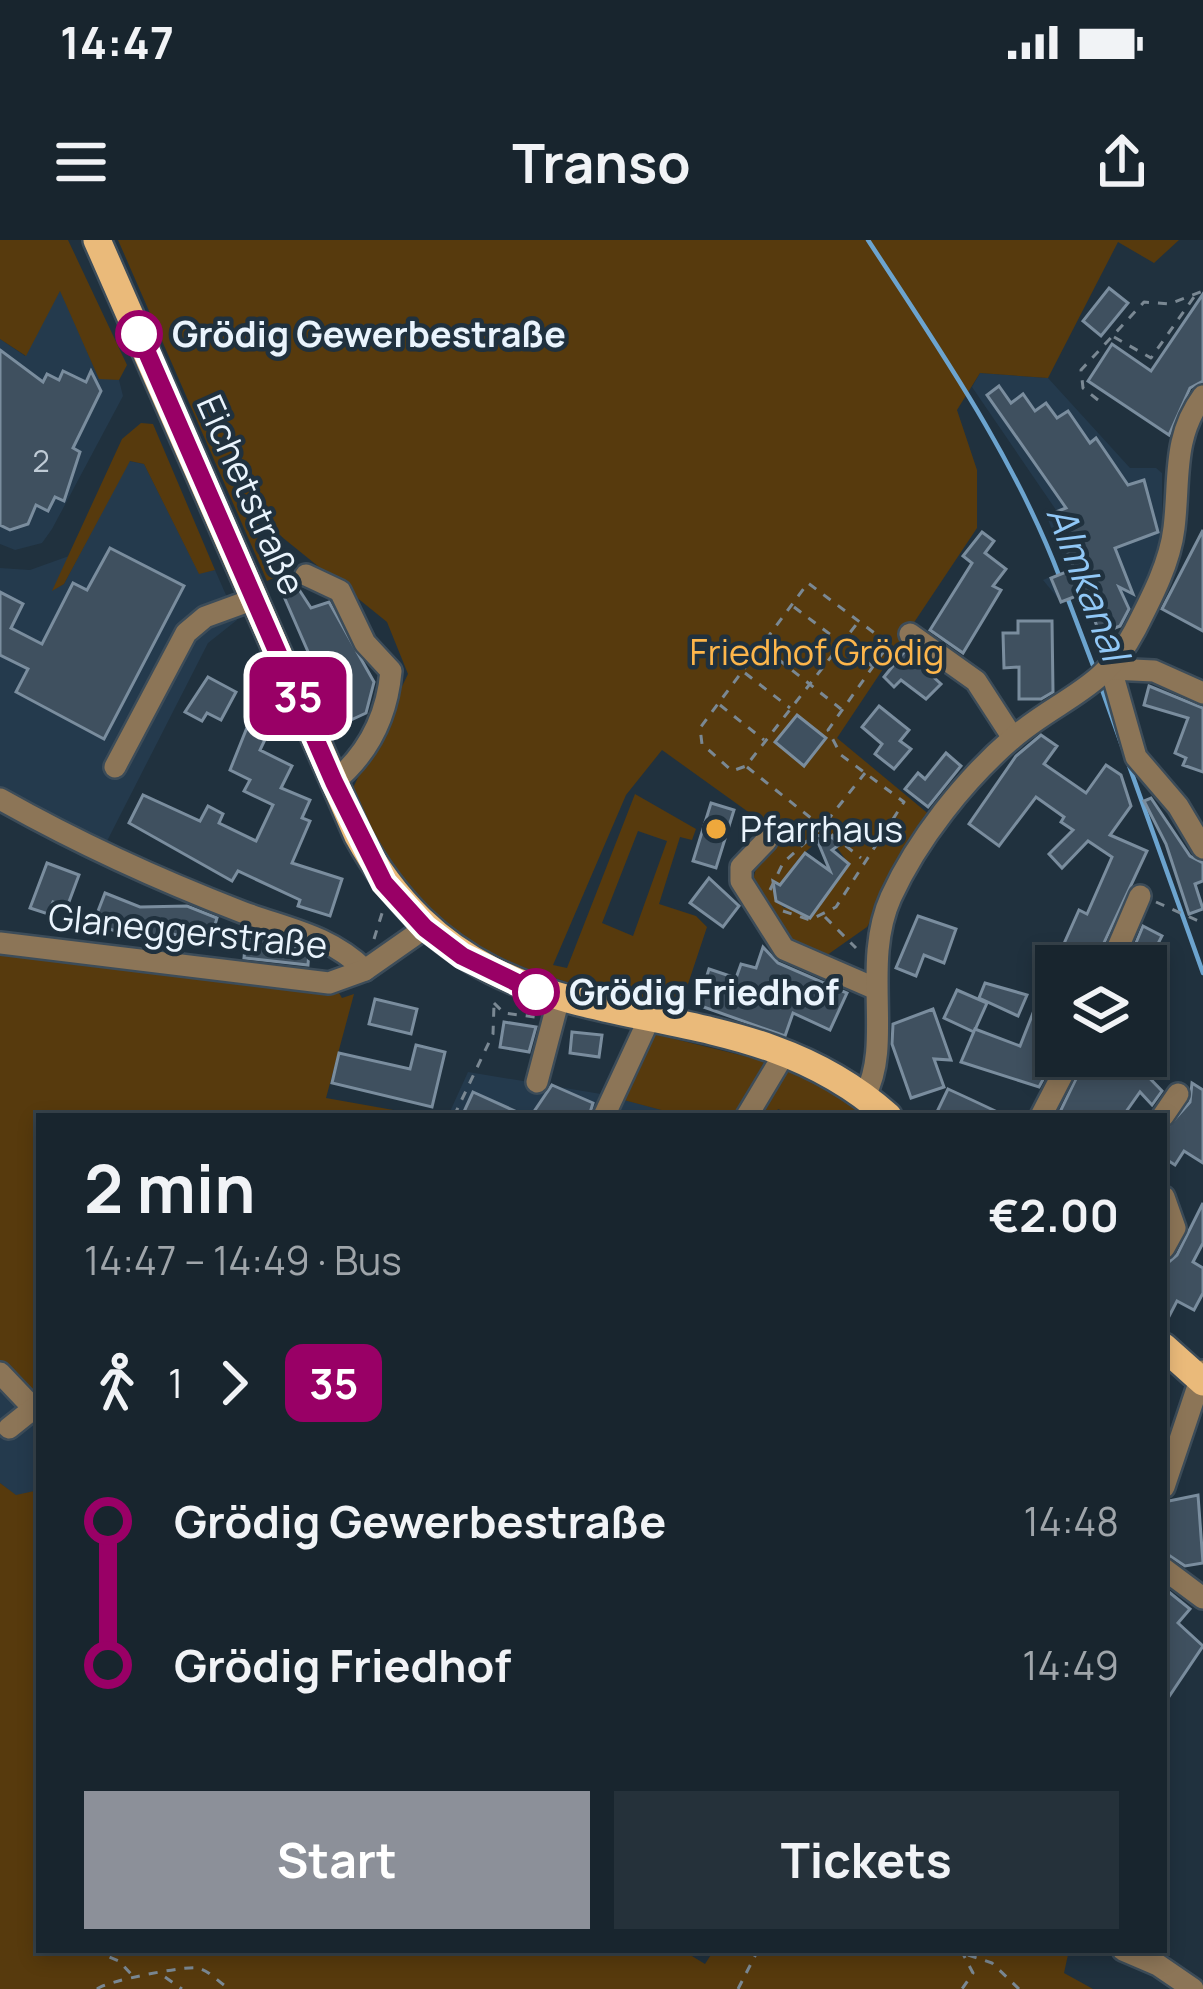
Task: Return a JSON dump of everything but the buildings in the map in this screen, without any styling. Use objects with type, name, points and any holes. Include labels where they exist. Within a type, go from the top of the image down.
[{"type":"main road","name":"Eichetstraße","points":[[97,240],[334,782],[384,883],[425,928],[503,978],[559,998],[784,1054],[829,1072],[886,1113]]},
{"type":"main road","points":[[1167,1349],[1201,1377]]},
{"type":"street","points":[[1203,396],[1180,437],[1169,550],[1103,677],[1136,757],[1178,806],[1203,848]]},
{"type":"street","name":"Eichetstraße","points":[[306,575],[340,591],[364,643],[392,671],[388,706],[358,763],[334,782]]},
{"type":"street","points":[[115,767],[186,633],[206,617],[257,598]]},
{"type":"street","points":[[910,634],[976,681],[1013,738]]},
{"type":"street","points":[[865,1095],[872,1082],[873,964],[878,931],[905,868],[938,821],[1013,738],[1103,677],[1154,671],[1203,693]]},
{"type":"street","points":[[0,800],[82,845],[247,914],[291,925],[344,950],[365,970]]},
{"type":"street","points":[[766,841],[741,867],[741,881],[784,949],[874,988]]},
{"type":"street","points":[[1118,945],[1140,896]]},
{"type":"street","name":"Glaneggerstraße","points":[[0,943],[306,982],[340,981],[365,970],[425,928]]},
{"type":"street","points":[[536,1082],[559,998]]},
{"type":"street","points":[[605,1113],[650,1017]]},
{"type":"street","points":[[748,1113],[784,1054]]},
{"type":"street","points":[[1043,1113],[1061,1077]]},
{"type":"street","points":[[1164,1113],[1178,1094]]},
{"type":"street","points":[[1167,1205],[1175,1228],[1167,1243]]},
{"type":"street","points":[[0,1373],[36,1411],[3,1427]]},
{"type":"street","points":[[1167,1477],[1201,1377]]},
{"type":"street","points":[[1167,1570],[1203,1598]]},
{"type":"street","points":[[1131,1953],[1159,1964],[1193,1989]]},
{"type":"path","points":[[1098,400],[1083,388],[1081,370],[1144,302],[1169,304],[1203,291]]},
{"type":"path","points":[[1113,336],[1150,358],[1196,294]]},
{"type":"path","points":[[824,916],[851,886],[862,859],[904,802],[841,755],[828,730],[890,644],[860,621],[808,584],[698,737],[732,771],[746,766],[860,621]]},
{"type":"path","points":[[793,606],[873,667]]},
{"type":"path","points":[[763,647],[843,710]]},
{"type":"path","points":[[743,672],[791,710]]},
{"type":"path","points":[[719,704],[765,741]]},
{"type":"path","points":[[746,766],[862,859]]},
{"type":"path","points":[[865,772],[823,826],[783,863],[769,894],[774,904],[791,915],[824,916],[873,964]]},
{"type":"path","points":[[1164,905],[1203,923]]},
{"type":"path","points":[[455,1113],[493,1034],[494,1003]]},
{"type":"path","points":[[100,1953],[119,1961],[132,1976]]},
{"type":"path","points":[[738,1989],[756,1953]]},
{"type":"path","points":[[965,1953],[992,1963],[1019,1989]]},
{"type":"path","points":[[962,1989],[973,1973],[968,1955]]},
{"type":"path","points":[[97,1989],[106,1980],[163,1976],[190,1966],[205,1970],[230,1989]]},
{"type":"path","points":[[163,1976],[182,1989]]},
{"type":"shaded area","points":[[60,290],[99,378],[119,380],[123,396],[52,529],[42,543],[15,550],[0,544],[0,339],[25,356]]},
{"type":"shaded area","points":[[980,373],[1048,378],[1130,468],[1156,468],[1162,473],[1162,538],[1133,621],[1100,634],[1084,593],[1061,602],[1043,580],[1068,569],[1046,515],[1056,510],[972,387]]},
{"type":"shaded area","points":[[129,461],[144,464],[199,573],[215,570],[237,620],[208,643],[105,845],[0,789],[0,568],[30,570],[69,556],[54,589],[64,584]]},
{"type":"shaded area","points":[[468,1072],[607,1095],[673,1113],[449,1113]]},
{"type":"shaded area","points":[[0,1361],[36,1396],[36,1491],[16,1496],[0,1483]]},
{"type":"green space","points":[[0,240],[68,240],[127,365],[119,380],[99,379],[60,291],[26,356],[0,339]]},
{"type":"green space","name":"Friedhof Grödig","points":[[118,240],[1179,240],[1154,263],[1118,242],[1048,378],[980,373],[957,410],[977,470],[977,528],[837,738],[931,816],[867,927],[820,960],[774,924],[757,898],[755,872],[761,859],[790,827],[781,819],[772,829],[662,750],[626,795],[553,965],[567,968],[635,794],[696,829],[692,840],[680,837],[659,904],[696,916],[707,927],[679,1011],[571,983],[482,948],[445,922],[411,889],[380,845],[352,790],[408,674],[387,622],[256,516],[274,578],[267,581]],"holes":[[[638,831],[667,841],[633,936],[602,923]],[[829,837],[849,864],[810,918],[794,907],[784,908],[776,900],[784,880],[804,854]]]},
{"type":"green space","points":[[141,423],[153,424],[215,570],[199,574],[144,464],[130,461],[64,584],[52,591],[122,439]]},
{"type":"green space","points":[[0,951],[339,993],[342,998],[354,994],[326,1098],[410,1113],[36,1113],[36,1396],[0,1361]]},
{"type":"green space","points":[[650,1033],[773,1063],[739,1113],[672,1113],[620,1099]]},
{"type":"green space","points":[[785,1067],[862,1110],[787,1113],[778,1109],[754,1113]]},
{"type":"green space","points":[[0,1483],[16,1495],[36,1491],[36,1953],[687,1953],[705,1964],[712,1953],[1068,1953],[1064,1973],[1093,1989],[0,1989]]},
{"type":"waterway","name":"Almkanal","points":[[868,240],[998,446],[1060,578]]},
{"type":"waterway","name":"Almkanal","points":[[1066,594],[1094,668]]},
{"type":"waterway","name":"Almkanal","points":[[1100,684],[1203,973]]},
{"type":"bus line","name":"35","points":[[139,334],[358,836],[384,883],[425,928],[462,956],[536,992]]},
{"type":"place","name":"Grödig Gewerbestraße","points":[[139,334]]},
{"type":"place","name":"Pfarrhaus","points":[[716,829]]},
{"type":"place","name":"Grödig Friedhof","points":[[536,992]]}]
